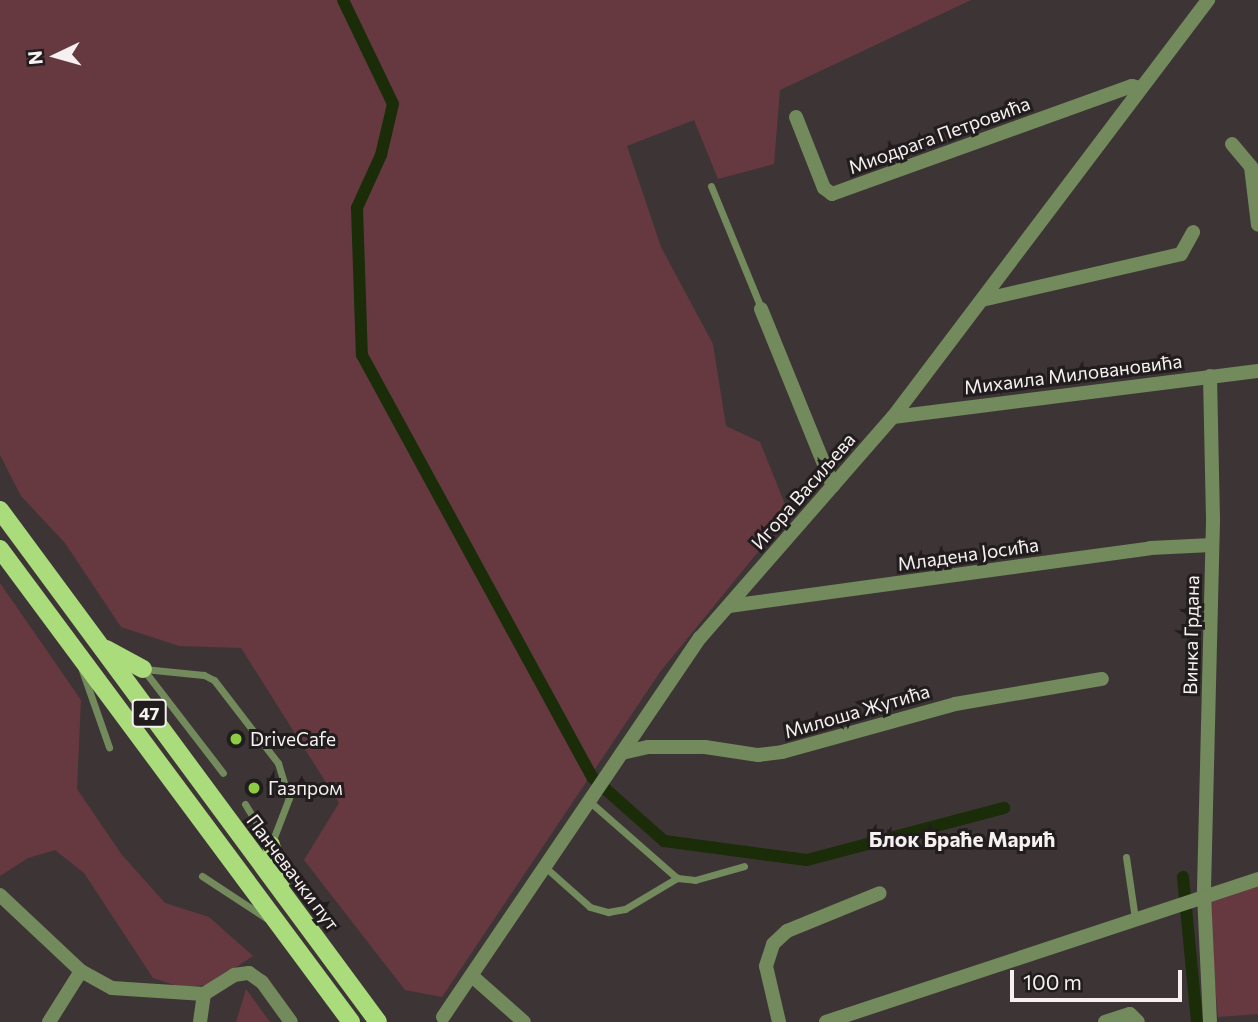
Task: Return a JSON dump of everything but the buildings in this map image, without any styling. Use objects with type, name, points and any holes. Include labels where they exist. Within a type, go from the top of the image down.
[{"type":"main road","name":"Панчевачки пут","points":[[0,510],[378,1022]]},
{"type":"main road","name":"47","points":[[0,549],[351,1022]]},
{"type":"main road","points":[[94,639],[143,669]]},
{"type":"main road","points":[[271,845],[281,881],[299,916]]},
{"type":"street","name":"Игора Васиљева","points":[[443,1017],[700,638],[893,417],[1208,0]]},
{"type":"street","name":"Миодрага Петровића","points":[[796,117],[824,188],[832,194],[1132,86],[1140,88]]},
{"type":"street","points":[[1232,144],[1251,167],[1258,225]]},
{"type":"street","points":[[982,300],[1181,254],[1193,232]]},
{"type":"street","points":[[761,309],[833,486]]},
{"type":"street","name":"Михаила Миловановића","points":[[893,417],[1258,371]]},
{"type":"street","name":"Винка Грдана","points":[[1210,376],[1212,545],[1203,895],[1210,1020]]},
{"type":"street","name":"Младена Јосића","points":[[729,606],[1150,548],[1212,545]]},
{"type":"street","name":"Милоша Жутића","points":[[622,753],[648,747],[705,747],[758,755],[782,752],[955,704],[1102,680]]},
{"type":"street","points":[[826,1022],[1258,879]]},
{"type":"street","points":[[779,1022],[766,966],[773,944],[787,931],[880,893]]},
{"type":"street","points":[[0,895],[81,971],[112,988],[204,994],[234,975],[249,973],[262,982],[291,1022]]},
{"type":"street","points":[[49,1022],[81,971]]},
{"type":"street","points":[[472,976],[524,1022]]},
{"type":"street","points":[[200,1022],[204,994]]},
{"type":"street","points":[[1105,1022],[1130,1014],[1138,1020]]},
{"type":"lane","points":[[711,186],[761,309]]},
{"type":"lane","points":[[74,650],[109,747]]},
{"type":"lane","points":[[143,669],[223,773]]},
{"type":"lane","points":[[143,669],[195,673],[214,680],[278,763],[289,798],[271,845]]},
{"type":"lane","points":[[590,797],[662,870],[677,878],[695,880],[744,866]]},
{"type":"lane","points":[[245,804],[271,845]]},
{"type":"lane","points":[[1126,857],[1135,919]]},
{"type":"lane","points":[[544,866],[598,911],[625,909],[677,878]]},
{"type":"lane","points":[[202,876],[281,928]]},
{"type":"shaded area","points":[[0,0],[971,0],[780,90],[774,164],[718,179],[694,120],[627,146],[661,247],[713,344],[726,426],[760,442],[789,514],[660,672],[442,997],[405,990],[304,860],[339,803],[241,648],[179,646],[121,627],[65,543],[21,496],[0,455]]},
{"type":"shaded area","points":[[0,583],[81,700],[77,789],[122,855],[165,903],[209,917],[253,956],[209,985],[180,987],[153,978],[84,873],[55,850],[28,858],[0,876]]},
{"type":"shaded area","points":[[1258,885],[1258,1014],[1218,1017],[1207,898]]},
{"type":"shaded area","points":[[246,989],[270,1022],[236,1022]]},
{"type":"waterway","points":[[343,0],[393,104],[381,155],[357,208],[362,355],[593,778],[664,841],[807,860],[1004,808]]},
{"type":"waterway","points":[[1183,877],[1197,1022]]},
{"type":"place","name":"DriveCafe","points":[[236,739]]},
{"type":"place","name":"Газпром","points":[[254,788]]},
{"type":"district","name":"Блок Браће Марић","points":[[962,839]]}]
